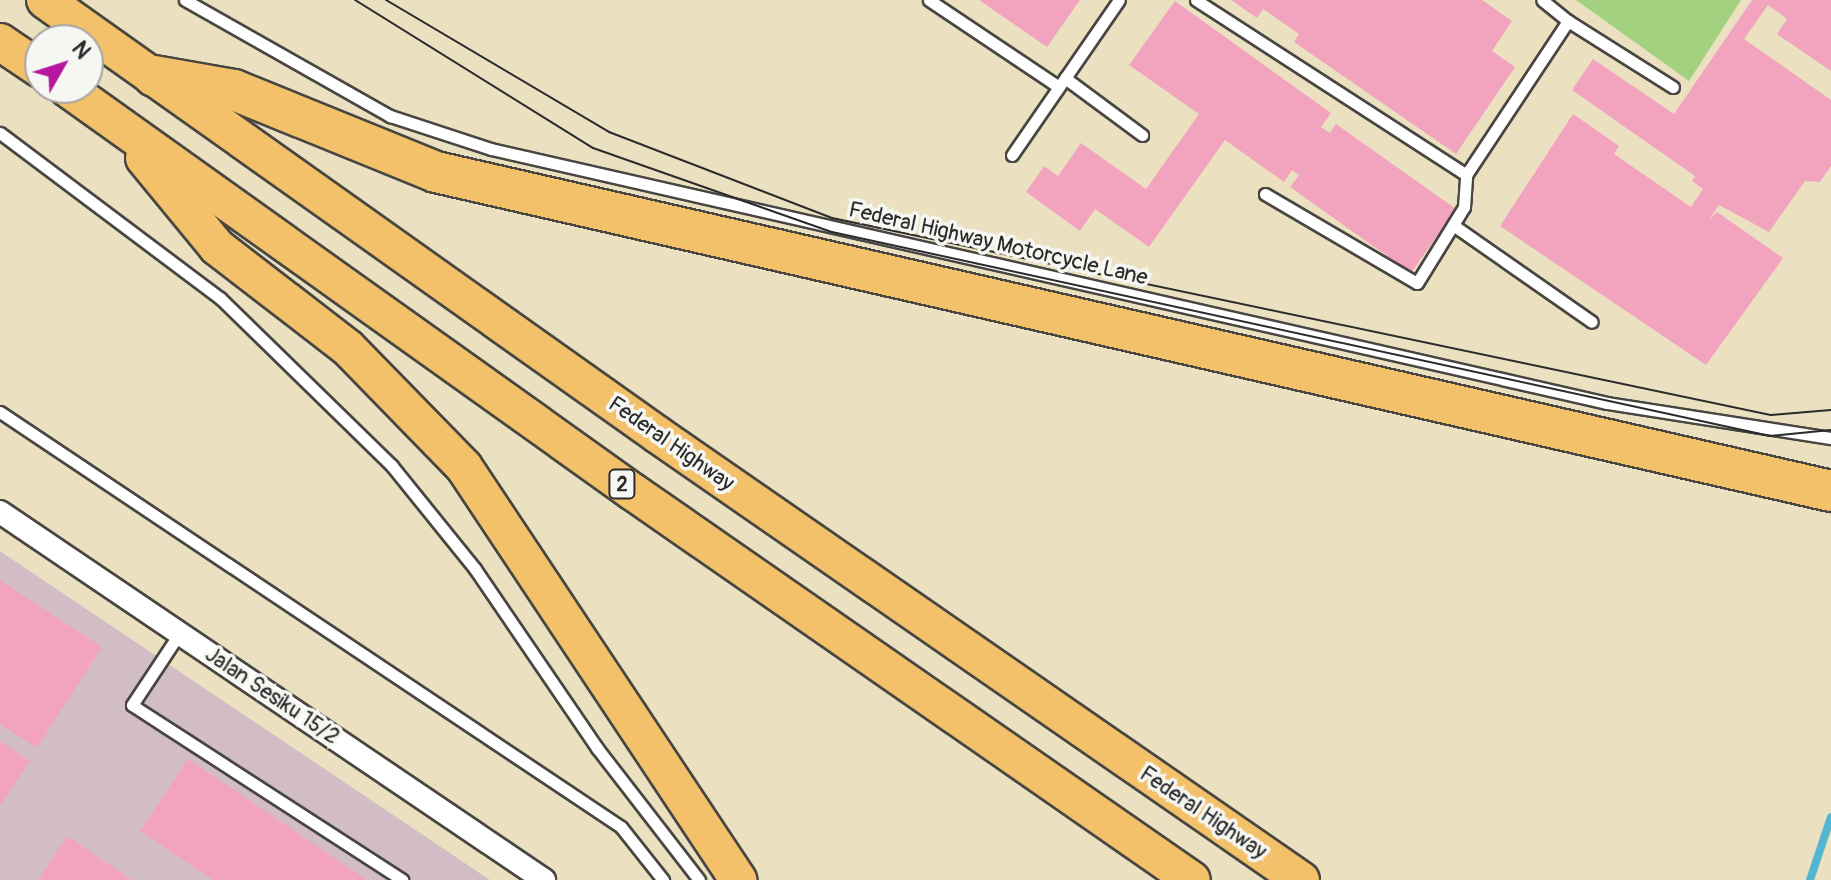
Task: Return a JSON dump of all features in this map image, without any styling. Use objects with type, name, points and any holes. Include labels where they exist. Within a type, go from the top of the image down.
[{"type":"highway","name":"Federal Highway","points":[[45,0],[658,435],[1301,880]]},
{"type":"highway","points":[[0,42],[24,58]]},
{"type":"highway","points":[[154,76],[234,90],[436,172],[1820,488]]},
{"type":"highway","name":"2","points":[[90,104],[633,492],[1192,880]]},
{"type":"highway","points":[[112,119],[217,247],[348,348],[464,467],[738,880]]},
{"type":"street","name":"Jalan Sesiku 15/2","points":[[0,512],[544,880]]},
{"type":"lane","name":"Federal Highway Motorcycle Lane","points":[[185,0],[390,116],[491,149],[1607,403],[1831,438]]},
{"type":"lane","points":[[929,0],[1142,135]]},
{"type":"lane","points":[[1012,155],[1119,0]]},
{"type":"lane","points":[[1196,0],[1466,175]]},
{"type":"lane","points":[[1542,0],[1568,21],[1673,87]]},
{"type":"lane","points":[[1265,194],[1417,283],[1464,207],[1466,175],[1568,21]]},
{"type":"lane","points":[[0,133],[220,298],[392,466],[475,569],[597,748],[699,880]]},
{"type":"lane","points":[[1453,225],[1592,322]]},
{"type":"lane","points":[[0,412],[621,827],[663,880]]},
{"type":"lane","points":[[179,634],[132,705],[402,880]]},
{"type":"shaded area","points":[[0,551],[490,880],[0,880]]},
{"type":"green space","points":[[1576,0],[1741,0],[1689,81]]},
{"type":"building","points":[[979,0],[1080,0],[1047,47]]},
{"type":"building","points":[[1231,0],[1482,0],[1512,21],[1492,51],[1515,67],[1456,154],[1294,42],[1299,34],[1263,9],[1257,18]]},
{"type":"building","points":[[1752,0],[1831,0],[1831,71],[1777,34],[1787,19],[1768,5],[1744,39],[1831,100],[1831,166],[1820,182],[1805,181],[1769,232],[1719,205],[1709,220],[1717,212],[1783,258],[1706,365],[1500,226],[1573,114],[1619,146],[1614,154],[1691,207],[1703,189],[1692,181],[1695,176],[1572,90],[1593,59],[1674,114]]},
{"type":"building","points":[[1175,1],[1331,113],[1321,127],[1330,133],[1336,124],[1456,209],[1411,273],[1290,187],[1299,175],[1292,170],[1284,182],[1225,140],[1149,247],[1095,209],[1080,231],[1026,192],[1044,166],[1058,176],[1081,143],[1146,189],[1199,114],[1129,65]]},
{"type":"building","points":[[0,580],[102,647],[37,748],[0,724]]},
{"type":"building","points":[[0,741],[30,761],[0,806]]},
{"type":"building","points":[[188,759],[367,880],[213,880],[140,831]]},
{"type":"building","points":[[67,836],[132,880],[38,880]]},
{"type":"waterway","points":[[1810,880],[1831,817]]},
{"type":"tram line","points":[[355,0],[593,148],[832,232],[1770,436],[1831,430]]},
{"type":"tram line","points":[[386,0],[609,132],[832,218],[1771,415],[1831,410]]}]
